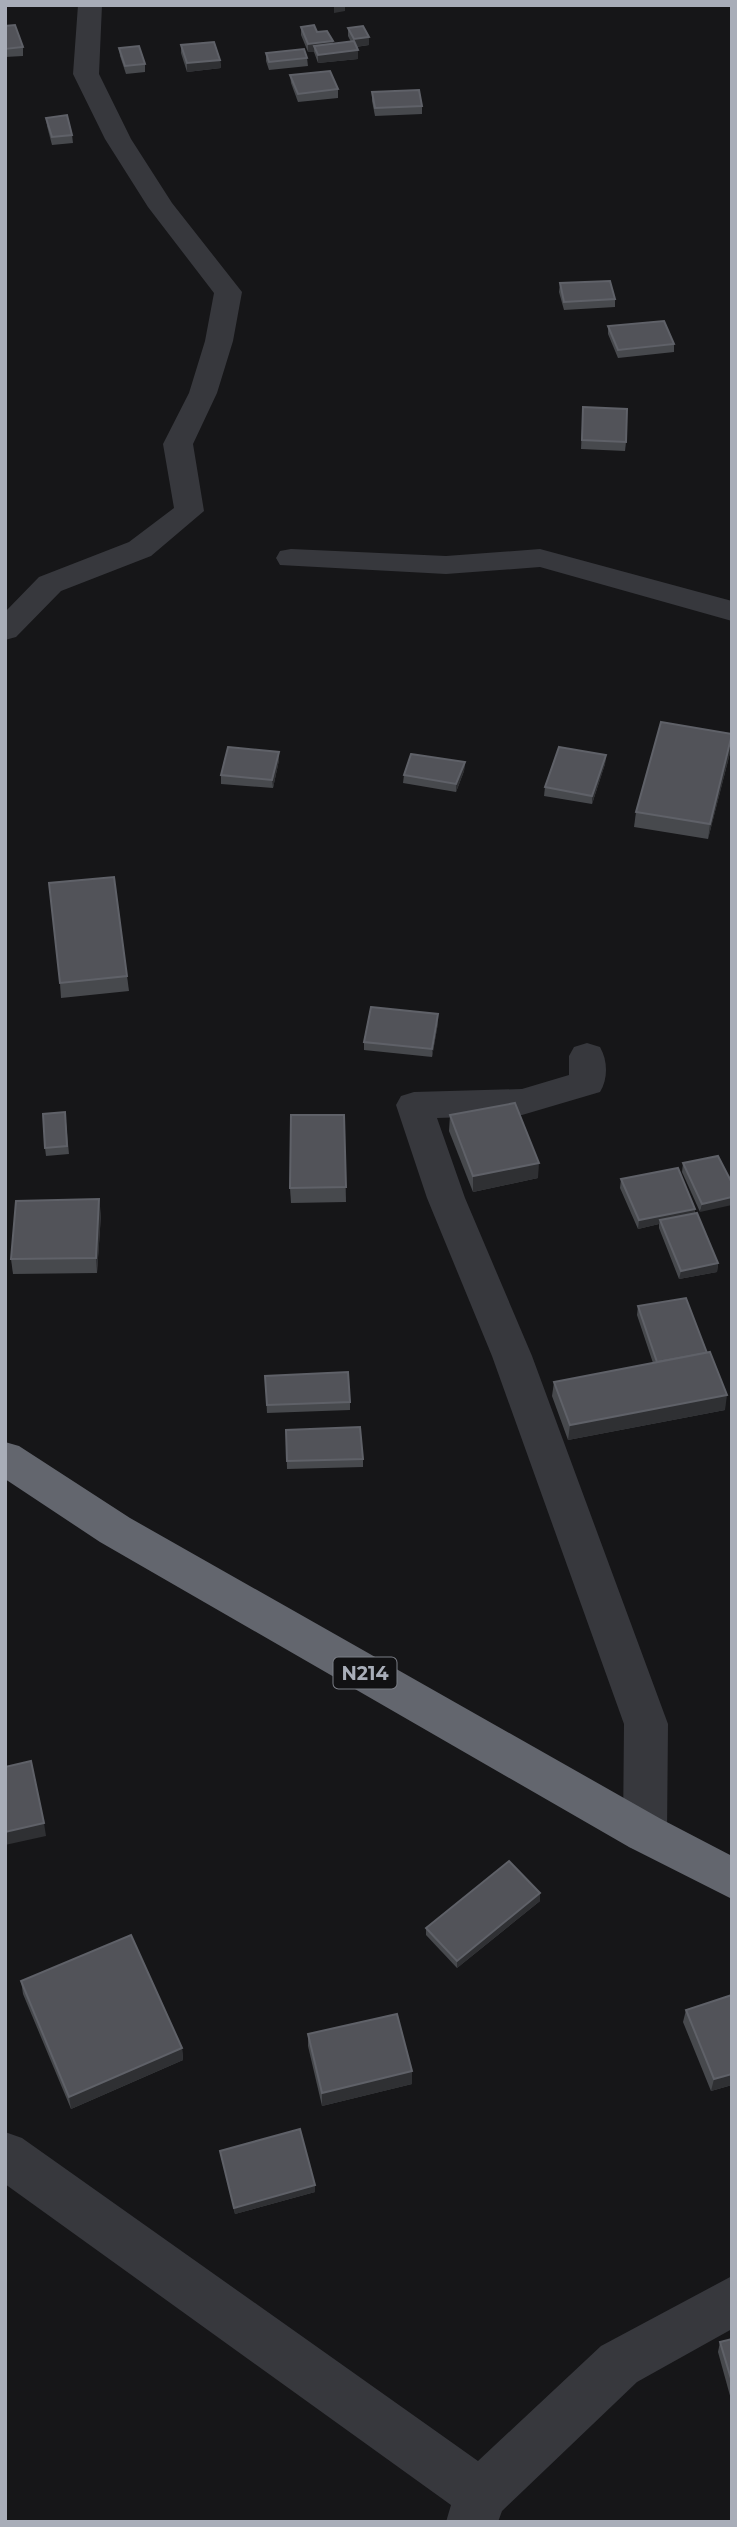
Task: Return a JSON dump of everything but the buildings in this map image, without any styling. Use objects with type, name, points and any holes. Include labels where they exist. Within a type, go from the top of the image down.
[{"type":"highway","name":"N214","points":[[5,1458],[115,1530],[645,1833],[732,1879]]},
{"type":"street","points":[[5,630],[50,584],[140,549],[189,512],[178,444],[204,393],[219,341],[228,292],[161,207],[118,139],[86,74],[90,5]]},
{"type":"street","points":[[291,558],[446,565],[540,558],[732,611]]},
{"type":"street","points":[[669,595],[732,587]]},
{"type":"street","points":[[587,1056],[587,1083],[522,1102],[414,1105],[446,1198],[512,1356],[646,1724],[645,1833]]},
{"type":"street","points":[[5,2155],[477,2509],[619,2364],[732,2301]]}]
